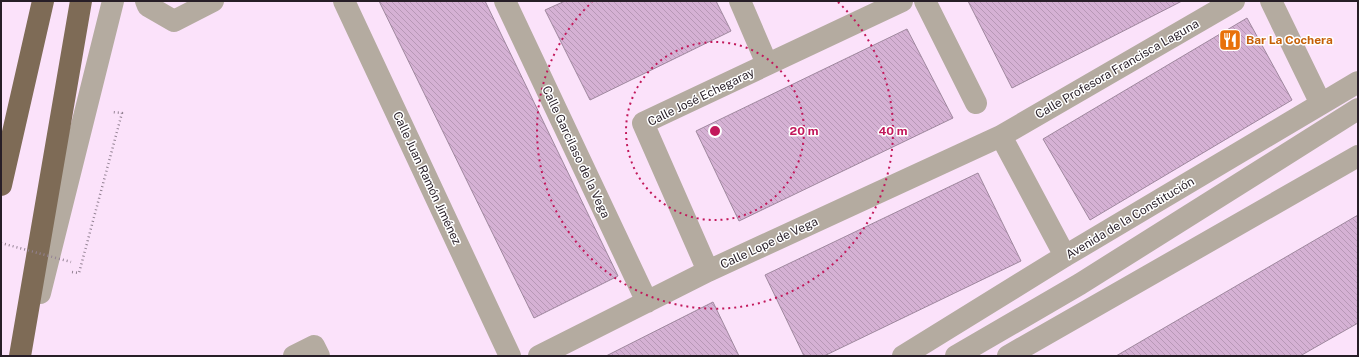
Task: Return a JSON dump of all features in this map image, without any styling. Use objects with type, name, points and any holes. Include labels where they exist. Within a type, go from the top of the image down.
[{"type":"highway","points":[[1,185],[43,1]]},
{"type":"highway","points":[[20,356],[81,1]]},
{"type":"street","points":[[24,356],[113,1]]},
{"type":"street","points":[[146,1],[148,6],[174,21],[213,1]]},
{"type":"street","name":"Calle Juan Ramón Jiménez","points":[[344,1],[510,356]]},
{"type":"street","name":"Calle Garcilaso de la Vega","points":[[505,1],[647,302]]},
{"type":"street","points":[[740,1],[768,64]]},
{"type":"street","name":"Calle José Echegaray","points":[[708,271],[643,123],[902,1]]},
{"type":"street","points":[[925,1],[976,103]]},
{"type":"street","name":"Calle Profesora Francisca Laguna","points":[[1001,136],[1234,1]]},
{"type":"street","points":[[1271,1],[1321,104]]},
{"type":"street","name":"Avenida de la Constitución","points":[[903,356],[1065,256],[1358,82]]},
{"type":"street","points":[[956,356],[1080,284],[1358,109]]},
{"type":"street","points":[[1001,136],[1065,256]]},
{"type":"street","name":"Calle Lope de Vega","points":[[539,356],[708,271],[1001,136]]},
{"type":"street","points":[[1008,356],[1358,156]]},
{"type":"street","points":[[294,356],[314,346],[319,356]]},
{"type":"path","points":[[1,243],[71,262]]},
{"type":"building","points":[[379,1],[485,1],[618,276],[534,318]]},
{"type":"building","points":[[565,1],[716,1],[731,31],[590,100],[545,10]]},
{"type":"building","points":[[968,1],[1182,1],[1012,88]]},
{"type":"building","points":[[1247,18],[1292,100],[1090,220],[1043,139]]},
{"type":"building","points":[[907,29],[953,118],[739,221],[696,131]]},
{"type":"building","points":[[978,173],[1021,261],[824,356],[804,356],[765,275]]},
{"type":"building","points":[[1358,215],[1358,323],[1300,356],[1116,356]]},
{"type":"building","points":[[713,302],[739,356],[606,356]]},
{"type":"place","name":"Bar La Cochera","points":[[1230,40]]}]
